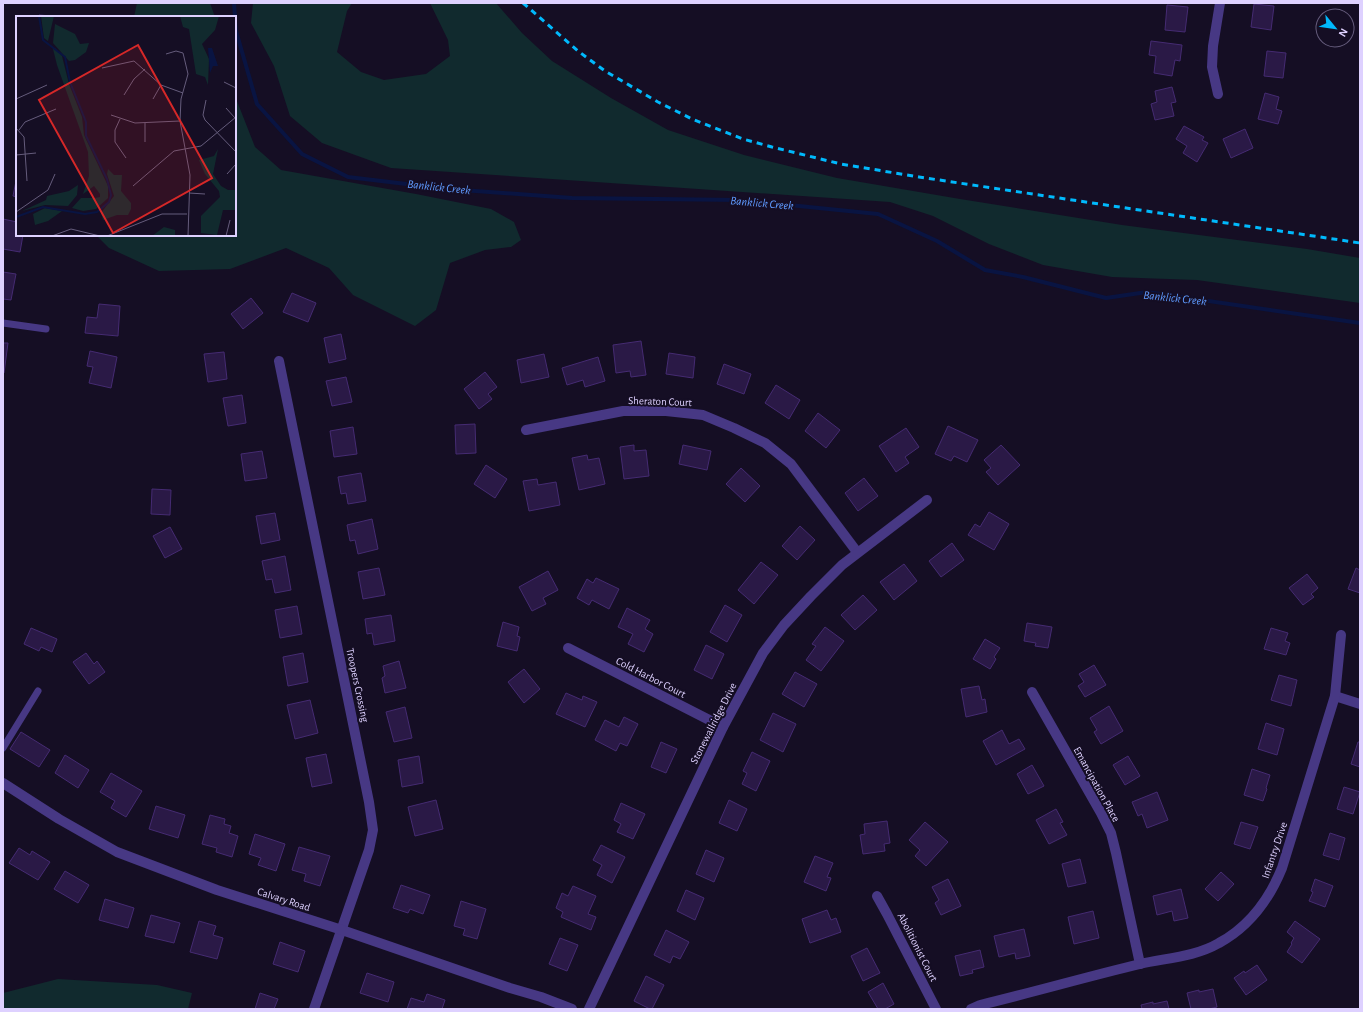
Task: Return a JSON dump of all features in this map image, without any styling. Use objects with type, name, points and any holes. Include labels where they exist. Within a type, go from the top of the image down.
[{"type":"street","points":[[1218,94],[1212,67],[1213,46],[1220,3]]},
{"type":"street","name":"Troopers Crossing","points":[[279,361],[370,802],[373,830],[369,850],[314,1009]]},
{"type":"street","name":"Sheraton Court","points":[[526,430],[623,411],[666,411],[703,415],[765,443],[791,464],[857,552]]},
{"type":"street","name":"Stonewallridge Drive","points":[[590,1009],[723,727],[763,653],[784,625],[842,565],[857,552],[927,500]]},
{"type":"street","name":"Infantry Drive","points":[[971,1009],[980,1005],[1140,964],[1194,954],[1219,943],[1240,929],[1254,915],[1275,887],[1282,868],[1335,696],[1341,635]]},
{"type":"street","name":"Cold Harbor Court","points":[[568,648],[723,727]]},
{"type":"street","name":"Emancipation Place","points":[[1032,692],[1111,833],[1125,888],[1140,964]]},
{"type":"street","points":[[1335,696],[1360,704]]},
{"type":"street","name":"Calvary Road","points":[[3,783],[59,819],[117,852],[217,890],[342,930],[510,988],[541,997],[572,1009]]},
{"type":"street","name":"Abolitionist Court","points":[[876,896],[887,914],[936,1009]]},
{"type":"lane","points":[[3,323],[46,329]]},
{"type":"lane","points":[[3,748],[38,691]]},
{"type":"green space","points":[[137,3],[210,3],[215,16],[134,16]]},
{"type":"green space","points":[[253,3],[352,3],[347,11],[337,52],[361,72],[384,80],[426,74],[450,56],[448,40],[430,3],[496,3],[522,33],[552,61],[611,98],[668,130],[744,155],[837,178],[1122,225],[1307,249],[1360,258],[1360,303],[1197,280],[1112,277],[1043,265],[989,244],[933,216],[890,202],[391,168],[322,143],[290,116],[274,66],[251,23]]},
{"type":"green space","points":[[236,99],[255,147],[281,170],[491,209],[514,222],[521,240],[511,247],[485,250],[450,263],[436,310],[415,326],[353,295],[329,268],[286,248],[230,269],[159,271],[109,248],[97,236],[236,236]]},
{"type":"green space","points":[[58,979],[157,985],[192,993],[188,1009],[3,1009],[3,993]]},
{"type":"building","points":[[1254,4],[1274,6],[1271,30],[1251,27]]},
{"type":"building","points":[[1167,5],[1188,7],[1185,32],[1165,30]]},
{"type":"building","points":[[1151,41],[1182,45],[1180,61],[1175,60],[1172,76],[1154,73],[1156,56],[1149,55]]},
{"type":"building","points":[[1267,51],[1286,53],[1283,78],[1264,76]]},
{"type":"building","points":[[1172,87],[1176,102],[1171,103],[1174,116],[1155,120],[1151,104],[1157,102],[1155,91]]},
{"type":"building","points":[[1265,93],[1279,97],[1276,109],[1282,111],[1278,124],[1258,119]]},
{"type":"building","points":[[1184,126],[1204,137],[1202,140],[1208,143],[1197,162],[1183,153],[1187,146],[1176,139]]},
{"type":"building","points":[[1245,129],[1253,148],[1231,158],[1223,139]]},
{"type":"building","points":[[16,181],[16,197],[13,196]]},
{"type":"building","points":[[3,219],[16,222],[16,236],[23,236],[20,252],[3,249]]},
{"type":"building","points":[[3,272],[16,274],[11,300],[3,299]]},
{"type":"building","points":[[292,293],[316,303],[308,322],[283,312]]},
{"type":"building","points":[[251,298],[263,313],[243,329],[231,314]]},
{"type":"building","points":[[99,304],[120,306],[118,336],[85,333],[87,317],[97,318]]},
{"type":"building","points":[[341,334],[346,359],[329,363],[324,338]]},
{"type":"building","points":[[641,341],[646,375],[631,377],[630,371],[616,373],[613,345]]},
{"type":"building","points":[[3,343],[8,343],[4,373],[3,373]]},
{"type":"building","points":[[90,351],[117,357],[111,388],[89,383],[93,367],[87,366]]},
{"type":"building","points":[[224,352],[227,379],[208,382],[204,354]]},
{"type":"building","points":[[669,353],[695,357],[693,378],[666,374]]},
{"type":"building","points":[[544,354],[549,377],[521,383],[517,360]]},
{"type":"building","points":[[598,357],[605,381],[585,387],[583,380],[567,385],[562,368]]},
{"type":"building","points":[[724,364],[751,374],[744,394],[717,384]]},
{"type":"building","points":[[485,372],[497,387],[488,394],[492,399],[479,409],[464,389]]},
{"type":"building","points":[[346,377],[352,402],[332,406],[326,381]]},
{"type":"building","points":[[776,385],[800,400],[789,419],[765,403]]},
{"type":"building","points":[[242,395],[246,423],[228,426],[223,398]]},
{"type":"building","points":[[818,413],[840,430],[826,448],[805,431]]},
{"type":"building","points":[[475,424],[476,453],[456,454],[455,425]]},
{"type":"building","points":[[948,426],[978,440],[967,462],[954,456],[951,461],[935,454]]},
{"type":"building","points":[[353,427],[357,454],[334,457],[330,431]]},
{"type":"building","points":[[906,428],[919,447],[905,457],[909,463],[896,472],[879,446]]},
{"type":"building","points":[[634,445],[634,451],[646,450],[649,476],[624,479],[620,447]]},
{"type":"building","points":[[683,445],[711,451],[707,470],[679,464]]},
{"type":"building","points":[[1001,445],[1020,465],[998,485],[986,472],[991,468],[984,460]]},
{"type":"building","points":[[262,451],[267,478],[245,481],[241,454]]},
{"type":"building","points":[[587,455],[588,460],[599,458],[605,484],[579,490],[572,458]]},
{"type":"building","points":[[486,465],[507,479],[495,498],[474,484]]},
{"type":"building","points":[[741,468],[760,486],[745,502],[726,484]]},
{"type":"building","points":[[361,473],[366,501],[348,504],[346,493],[341,494],[338,477]]},
{"type":"building","points":[[864,478],[878,496],[858,511],[845,493]]},
{"type":"building","points":[[537,479],[538,485],[556,482],[560,505],[529,511],[523,481]]},
{"type":"building","points":[[152,489],[171,490],[170,515],[151,514]]},
{"type":"building","points":[[989,512],[1009,524],[994,550],[968,535],[975,524],[980,527]]},
{"type":"building","points":[[275,513],[280,540],[261,544],[256,516]]},
{"type":"building","points":[[372,519],[378,549],[358,554],[355,540],[350,541],[347,525]]},
{"type":"building","points":[[800,526],[815,540],[797,560],[782,546]]},
{"type":"building","points":[[170,527],[182,549],[165,558],[153,536]]},
{"type":"building","points":[[952,543],[964,560],[941,577],[929,561]]},
{"type":"building","points":[[285,556],[291,590],[275,593],[272,579],[266,580],[262,561]]},
{"type":"building","points":[[761,562],[778,575],[754,604],[738,590]]},
{"type":"building","points":[[904,564],[917,581],[894,600],[880,582]]},
{"type":"building","points":[[379,568],[385,595],[363,599],[358,572]]},
{"type":"building","points":[[1356,568],[1360,570],[1360,593],[1348,589]]},
{"type":"building","points":[[548,571],[558,590],[543,598],[546,604],[532,611],[519,587]]},
{"type":"building","points":[[1307,574],[1318,588],[1311,594],[1314,597],[1303,605],[1289,588]]},
{"type":"building","points":[[596,578],[619,589],[609,609],[592,600],[589,605],[577,598],[587,579],[593,583]]},
{"type":"building","points":[[863,595],[877,610],[855,630],[841,615]]},
{"type":"building","points":[[725,605],[742,615],[727,642],[710,632]]},
{"type":"building","points":[[297,606],[302,634],[280,638],[275,610]]},
{"type":"building","points":[[627,608],[650,620],[645,629],[653,634],[644,652],[628,644],[633,634],[618,627]]},
{"type":"building","points":[[391,615],[395,641],[374,645],[372,633],[367,634],[365,619]]},
{"type":"building","points":[[503,622],[519,627],[517,636],[520,637],[517,651],[497,646]]},
{"type":"building","points":[[1027,623],[1052,627],[1048,648],[1035,646],[1036,643],[1024,641]]},
{"type":"building","points":[[825,627],[844,641],[821,671],[806,660],[816,646],[812,644]]},
{"type":"building","points":[[31,628],[57,639],[52,652],[41,647],[39,651],[24,644]]},
{"type":"building","points":[[1271,628],[1288,633],[1285,641],[1290,643],[1286,655],[1264,649]]},
{"type":"building","points":[[985,639],[1000,648],[994,657],[996,659],[990,669],[973,659]]},
{"type":"building","points":[[706,645],[724,654],[712,679],[694,670]]},
{"type":"building","points":[[86,653],[94,664],[97,661],[105,672],[89,684],[73,662]]},
{"type":"building","points":[[303,653],[308,682],[288,686],[283,657]]},
{"type":"building","points":[[399,661],[406,688],[385,693],[382,678],[385,676],[383,666]]},
{"type":"building","points":[[1094,665],[1106,685],[1085,697],[1078,686],[1084,682],[1079,674]]},
{"type":"building","points":[[524,669],[540,689],[524,703],[508,682]]},
{"type":"building","points":[[795,672],[817,684],[804,707],[782,694]]},
{"type":"building","points":[[1279,675],[1297,680],[1291,706],[1271,700]]},
{"type":"building","points":[[979,686],[982,700],[985,699],[987,712],[966,717],[961,689]]},
{"type":"building","points":[[566,693],[582,700],[583,696],[597,702],[585,727],[556,714]]},
{"type":"building","points":[[310,700],[318,733],[295,739],[287,705]]},
{"type":"building","points":[[1109,706],[1123,731],[1101,744],[1094,732],[1097,730],[1090,718]]},
{"type":"building","points":[[405,707],[412,738],[394,742],[386,712]]},
{"type":"building","points":[[773,713],[796,724],[783,752],[760,740]]},
{"type":"building","points":[[624,717],[638,724],[627,746],[620,743],[616,751],[595,740],[605,720],[619,727]]},
{"type":"building","points":[[1266,723],[1284,729],[1277,755],[1258,749]]},
{"type":"building","points":[[1002,730],[1009,744],[1019,739],[1025,749],[996,765],[983,741]]},
{"type":"building","points":[[21,732],[50,750],[39,767],[10,749]]},
{"type":"building","points":[[661,742],[677,749],[666,773],[651,767]]},
{"type":"building","points":[[1358,742],[1360,742],[1360,767],[1351,764]]},
{"type":"building","points":[[752,752],[770,761],[756,791],[742,784],[747,773],[743,771]]},
{"type":"building","points":[[326,754],[332,783],[312,787],[306,758]]},
{"type":"building","points":[[65,755],[89,770],[78,788],[55,773]]},
{"type":"building","points":[[419,756],[423,783],[402,787],[398,760]]},
{"type":"building","points":[[1128,756],[1140,776],[1125,785],[1113,765]]},
{"type":"building","points":[[1032,765],[1044,786],[1028,794],[1017,774]]},
{"type":"building","points":[[1252,769],[1270,775],[1263,801],[1244,795]]},
{"type":"building","points":[[111,773],[142,791],[126,817],[111,808],[115,801],[100,792]]},
{"type":"building","points":[[1344,787],[1360,792],[1353,814],[1337,809]]},
{"type":"building","points":[[1157,792],[1168,820],[1147,828],[1142,814],[1138,816],[1132,802]]},
{"type":"building","points":[[436,800],[443,829],[415,836],[408,807]]},
{"type":"building","points":[[729,800],[747,809],[737,831],[719,823]]},
{"type":"building","points":[[621,803],[645,814],[633,839],[617,832],[621,824],[614,820]]},
{"type":"building","points":[[156,806],[185,815],[178,838],[149,829]]},
{"type":"building","points":[[1056,809],[1063,822],[1060,823],[1067,835],[1049,844],[1036,820]]},
{"type":"building","points":[[210,815],[225,819],[224,824],[231,826],[229,833],[238,836],[232,857],[216,852],[217,848],[202,844]]},
{"type":"building","points":[[887,821],[890,843],[884,844],[885,851],[863,854],[860,835],[865,834],[864,824]]},
{"type":"building","points":[[925,822],[948,842],[926,866],[915,856],[920,850],[909,840]]},
{"type":"building","points":[[1241,822],[1258,827],[1250,849],[1234,844]]},
{"type":"building","points":[[1330,833],[1345,838],[1339,860],[1323,855]]},
{"type":"building","points":[[255,834],[285,844],[276,871],[258,865],[261,858],[249,854]]},
{"type":"building","points":[[601,845],[625,857],[612,883],[597,875],[602,865],[593,860]]},
{"type":"building","points":[[299,847],[330,856],[320,886],[304,881],[306,874],[292,870]]},
{"type":"building","points":[[19,848],[30,855],[32,851],[50,862],[38,880],[9,863]]},
{"type":"building","points":[[706,850],[724,858],[714,882],[696,874]]},
{"type":"building","points":[[815,856],[833,863],[827,877],[831,878],[826,891],[804,882]]},
{"type":"building","points":[[1080,859],[1086,883],[1068,887],[1062,864]]},
{"type":"building","points":[[65,871],[89,885],[78,903],[54,889]]},
{"type":"building","points":[[1221,872],[1234,884],[1218,901],[1205,889]]},
{"type":"building","points":[[948,879],[961,906],[941,915],[935,903],[939,900],[932,887]]},
{"type":"building","points":[[1315,879],[1333,886],[1325,907],[1309,901],[1313,892],[1311,891]]},
{"type":"building","points":[[401,885],[430,895],[423,914],[410,909],[408,913],[393,908]]},
{"type":"building","points":[[573,886],[596,896],[588,914],[596,917],[591,930],[561,917],[563,912],[556,908],[562,893],[568,896]]},
{"type":"building","points":[[1181,889],[1188,918],[1174,921],[1172,911],[1157,915],[1153,896]]},
{"type":"building","points":[[686,890],[704,898],[695,920],[677,911]]},
{"type":"building","points":[[105,899],[134,908],[128,928],[99,920]]},
{"type":"building","points":[[461,901],[486,909],[477,939],[463,935],[465,929],[454,926]]},
{"type":"building","points":[[827,910],[831,920],[836,918],[841,932],[810,943],[802,919]]},
{"type":"building","points":[[1093,911],[1099,938],[1074,944],[1068,917]]},
{"type":"building","points":[[151,915],[180,923],[174,943],[145,936]]},
{"type":"building","points":[[199,921],[216,926],[213,935],[223,938],[217,959],[190,952]]},
{"type":"building","points":[[1295,921],[1320,939],[1302,963],[1287,952],[1294,938],[1287,932]]},
{"type":"building","points":[[1024,929],[1030,956],[1016,959],[1015,953],[999,957],[994,936]]},
{"type":"building","points":[[666,930],[689,942],[680,959],[673,956],[670,963],[654,955]]},
{"type":"building","points":[[560,938],[578,945],[567,971],[549,964]]},
{"type":"building","points":[[280,942],[305,951],[298,972],[273,964]]},
{"type":"building","points":[[867,948],[880,973],[863,981],[851,956]]},
{"type":"building","points":[[980,950],[984,967],[972,970],[973,973],[960,976],[955,956]]},
{"type":"building","points":[[1257,965],[1267,980],[1246,995],[1234,978]]},
{"type":"building","points":[[367,973],[394,982],[388,1002],[360,993]]},
{"type":"building","points":[[646,976],[664,985],[652,1009],[634,1001]]},
{"type":"building","points":[[883,983],[894,1004],[885,1009],[878,1009],[868,992]]},
{"type":"building","points":[[1213,989],[1217,1007],[1209,1009],[1191,1009],[1187,993]]},
{"type":"building","points":[[260,993],[278,999],[274,1009],[255,1009]]},
{"type":"building","points":[[427,994],[445,1000],[442,1009],[407,1009],[411,998],[424,1002]]},
{"type":"building","points":[[1167,1001],[1169,1009],[1142,1009],[1141,1005],[1153,1002],[1153,1004]]},
{"type":"waterway","name":"Banklick Creek","points":[[234,3],[235,16]]},
{"type":"waterway","name":"Banklick Creek","points":[[236,31],[257,104],[302,154],[348,177],[448,189],[572,198],[740,200],[878,214],[937,241],[985,270],[1023,277],[1106,298],[1147,292],[1360,323]]},
{"type":"railway","points":[[523,3],[578,51],[605,71],[658,102],[692,119],[743,139],[841,164],[1360,243]]}]
